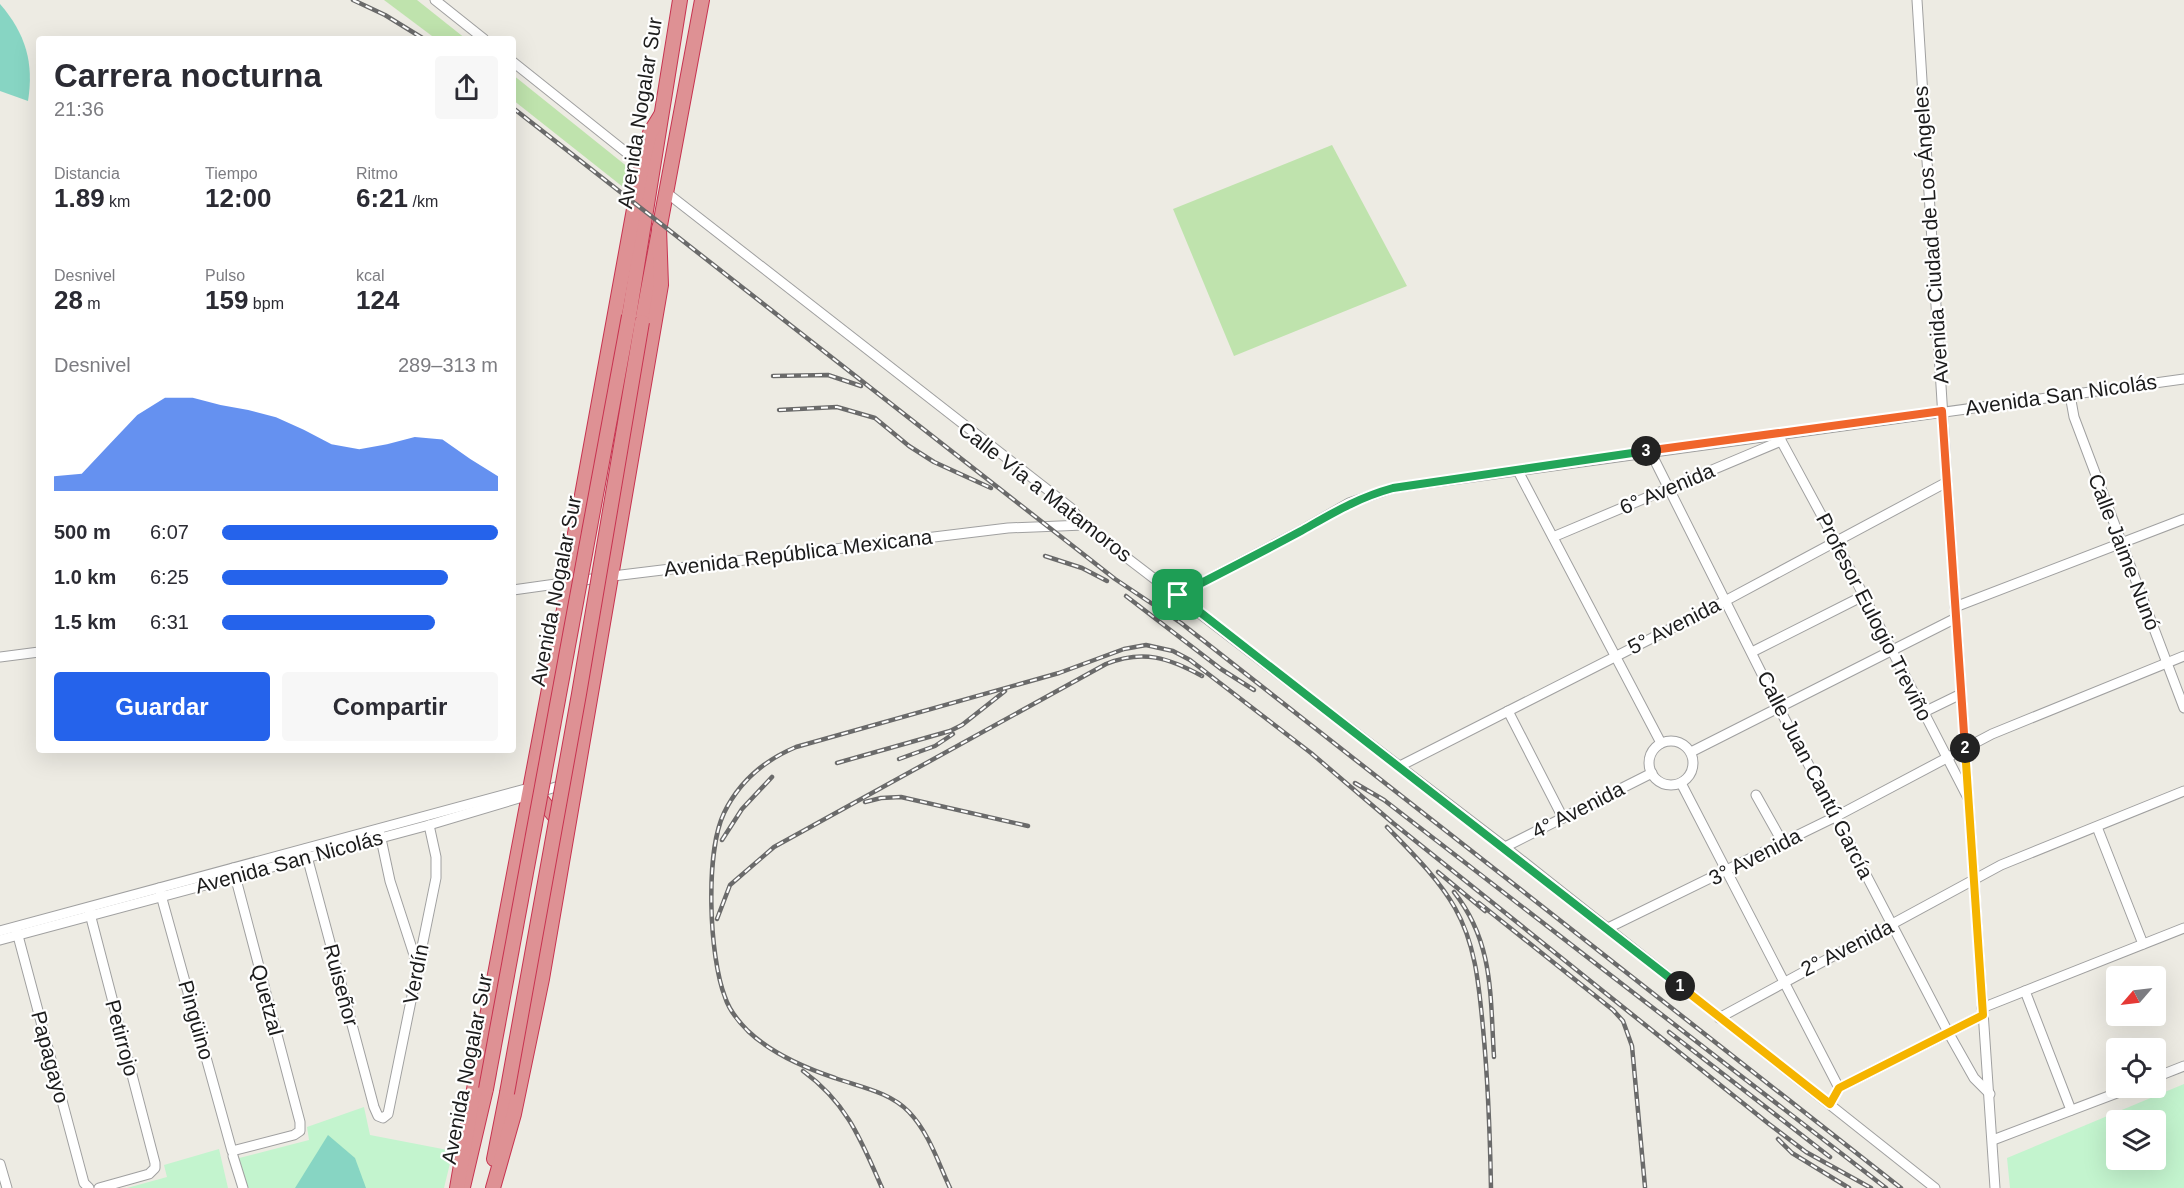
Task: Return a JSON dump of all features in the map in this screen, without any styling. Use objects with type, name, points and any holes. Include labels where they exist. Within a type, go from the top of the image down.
[{"type":"highway","name":"Avenida Nogalar Sur","points":[[492,1188],[575,718],[635,319],[661,115],[680,0]]},
{"type":"highway","name":"Avenida Nogalar Sur","points":[[463,1188],[486,1089],[635,319],[667,193],[702,0]]},
{"type":"highway","points":[[457,1188],[569,583],[574,539],[642,165],[650,133],[661,115]]},
{"type":"highway","points":[[492,1188],[505,1153],[521,1082],[597,669],[622,508],[661,285],[659,228]]},
{"type":"highway","points":[[582,496],[590,510],[599,516],[615,514],[622,508]]},
{"type":"highway","points":[[574,539],[586,561],[612,576]]},
{"type":"highway","points":[[569,583],[590,597],[604,624]]},
{"type":"highway","points":[[557,648],[568,646],[585,652],[597,669]]},
{"type":"highway","points":[[531,792],[559,819],[567,841]]},
{"type":"highway","points":[[524,823],[544,824],[567,841]]},
{"type":"street","points":[[435,0],[480,36]]},
{"type":"street","name":"Avenida Ciudad de Los Ángeles","points":[[1917,0],[1942,411],[1995,1188]]},
{"type":"street","points":[[516,64],[642,165]]},
{"type":"street","name":"Calle Vía a Matamoros","points":[[667,193],[1071,508],[1084,525],[1505,847],[1935,1188]]},
{"type":"street","name":"Avenida San Nicolás","points":[[1178,595],[1349,503],[1393,488],[1650,451],[1780,438],[1942,411],[2184,379]]},
{"type":"street","name":"Calle Jaime Nunó","points":[[2070,395],[2074,417],[2184,708]]},
{"type":"street","name":"6° Avenida","points":[[1553,537],[1668,489],[1780,438]]},
{"type":"street","name":"Profesor Eulogio Treviño","points":[[1780,438],[1836,542],[1945,759],[1969,800]]},
{"type":"street","name":"Calle Juan Cantú García","points":[[1650,451],[1778,706],[1948,1032],[1974,1078],[1990,1094]]},
{"type":"street","points":[[1518,471],[1660,743]]},
{"type":"street","name":"5° Avenida","points":[[1400,766],[1725,601],[1947,482]]},
{"type":"street","points":[[1955,607],[2184,519]]},
{"type":"street","name":"Avenida República Mexicana","points":[[516,591],[612,576],[1008,528],[1084,525]]},
{"type":"street","points":[[1752,652],[1863,597]]},
{"type":"street","points":[[1691,752],[1956,618]]},
{"type":"street","points":[[0,657],[36,652]]},
{"type":"street","name":"3° Avenida","points":[[1608,928],[1837,816],[2010,726],[2184,656]]},
{"type":"street","points":[[1922,713],[1961,694]]},
{"type":"street","points":[[1508,711],[1563,818]]},
{"type":"street","points":[[1674,740],[1681,742],[1691,752],[1694,766],[1692,773],[1681,783],[1665,785],[1652,773],[1651,754],[1660,743],[1674,740]]},
{"type":"street","name":"4° Avenida","points":[[1505,847],[1652,773]]},
{"type":"street","name":"Avenida San Nicolás","points":[[0,931],[16,931],[89,912],[577,780]]},
{"type":"street","points":[[1681,783],[1839,1088]]},
{"type":"street","name":"2° Avenida","points":[[1719,1018],[1784,980],[2001,865],[2184,791]]},
{"type":"street","name":"Avenida San Nicolás","points":[[380,833],[429,825],[531,792]]},
{"type":"street","points":[[1756,795],[1783,843]]},
{"type":"street","name":"Verdín","points":[[381,1118],[388,1114],[436,879],[436,856],[429,825]]},
{"type":"street","points":[[2097,827],[2144,944]]},
{"type":"street","points":[[380,833],[390,881],[418,967]]},
{"type":"street","name":"Ruiseñor","points":[[306,853],[368,1088],[376,1113],[381,1118]]},
{"type":"street","name":"Quetzal","points":[[233,1154],[294,1136],[300,1131],[300,1122],[234,872]]},
{"type":"street","name":"Pingüino","points":[[160,892],[243,1188]]},
{"type":"street","name":"Petirrojo","points":[[89,912],[154,1155],[155,1168],[149,1174],[99,1188]]},
{"type":"street","points":[[1830,1104],[1839,1088],[2025,991],[2184,928]]},
{"type":"street","name":"Avenida San Nicolás","points":[[0,940],[16,931]]},
{"type":"street","name":"Papagayo","points":[[16,931],[88,1187]]},
{"type":"street","points":[[2025,991],[2071,1110]]},
{"type":"street","points":[[2166,1073],[2184,1066]]},
{"type":"street","points":[[1993,1140],[2106,1097]]},
{"type":"street","points":[[0,1164],[7,1188]]},
{"type":"green space","points":[[384,0],[417,0],[462,36],[432,36]]},
{"type":"green space","points":[[516,77],[629,168],[628,191],[516,102]]},
{"type":"green space","points":[[1332,145],[1407,286],[1234,356],[1173,209]]},
{"type":"green space","points":[[2184,1084],[2184,1188],[2010,1188],[2007,1158],[2106,1117],[2106,1170],[2166,1170],[2166,1110],[2122,1110],[2151,1098],[2166,1098],[2166,1092]]},
{"type":"green space","points":[[364,1107],[370,1135],[453,1151],[444,1188],[248,1188],[239,1158],[309,1140],[307,1127]]},
{"type":"green space","points":[[219,1149],[228,1188],[127,1188],[167,1177],[164,1165]]},
{"type":"shaded area","points":[[0,4],[16,26],[26,50],[30,74],[28,101],[0,91]]},
{"type":"shaded area","points":[[328,1135],[355,1158],[366,1188],[295,1188]]},
{"type":"railway","points":[[353,0],[385,15],[419,36]]},
{"type":"railway","points":[[516,110],[1115,579],[1181,623],[1901,1188]]},
{"type":"railway","points":[[773,376],[828,375],[861,386]]},
{"type":"railway","points":[[779,410],[837,407],[875,418],[909,446],[934,462],[991,488]]},
{"type":"railway","points":[[1045,556],[1082,568],[1107,581]]},
{"type":"railway","points":[[1126,596],[1221,669],[1254,690]]},
{"type":"railway","points":[[950,1188],[922,1129],[901,1105],[884,1095],[812,1070],[778,1053],[748,1031],[731,1011],[715,957],[711,905],[714,853],[724,813],[737,791],[754,773],[774,758],[796,747],[1059,673],[1124,649],[1146,645],[1173,651],[1190,660],[1311,753],[1393,823],[1769,1124],[1806,1152],[1871,1188]]},
{"type":"railway","points":[[717,919],[730,885],[774,847],[1106,664],[1119,659],[1144,656],[1167,660],[1202,676]]},
{"type":"railway","points":[[837,763],[950,731],[962,725],[1005,691]]},
{"type":"railway","points":[[899,759],[935,746],[953,734]]},
{"type":"railway","points":[[722,840],[742,809],[772,777]]},
{"type":"railway","points":[[1355,783],[1384,800],[1886,1188]]},
{"type":"railway","points":[[865,802],[901,797],[1028,826]]},
{"type":"railway","points":[[1387,827],[1441,886],[1455,908],[1468,937],[1478,982],[1485,1048],[1491,1188]]},
{"type":"railway","points":[[1438,872],[1485,911]]},
{"type":"railway","points":[[1454,892],[1477,931],[1488,970],[1494,1057]]},
{"type":"railway","points":[[1479,903],[1613,1010],[1623,1021],[1632,1046],[1645,1187]]},
{"type":"railway","points":[[1669,1032],[1830,1157]]},
{"type":"railway","points":[[803,1071],[818,1083],[842,1109],[859,1138],[882,1188]]},
{"type":"railway","points":[[1778,1139],[1792,1153],[1849,1188]]},
{"type":"route","points":[[1942,411],[1983,1015],[1839,1088],[1830,1104],[1505,847],[1178,595],[1349,503],[1393,488],[1942,411]]}]
